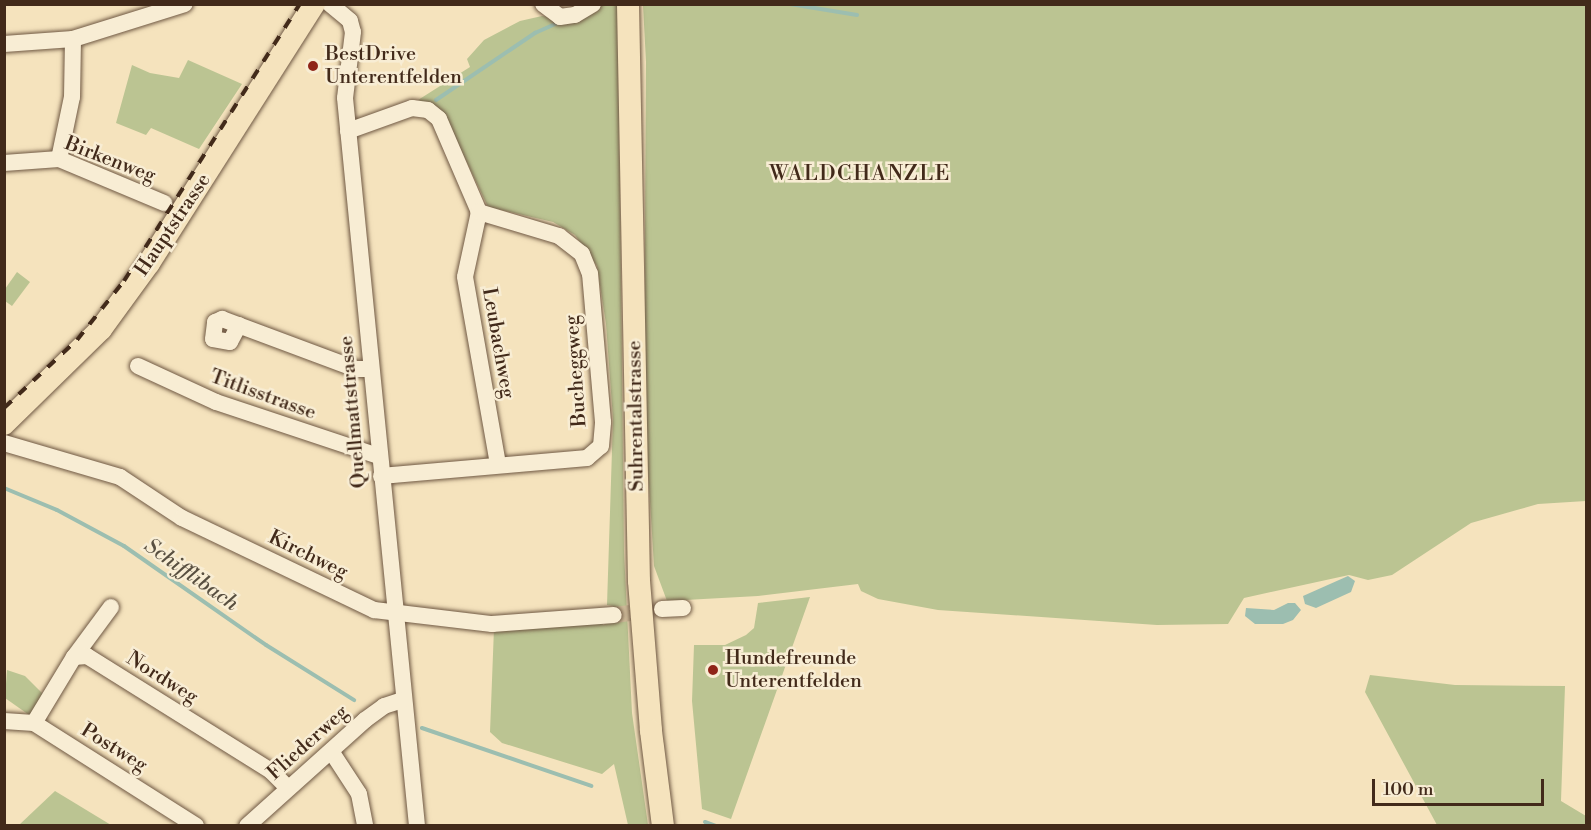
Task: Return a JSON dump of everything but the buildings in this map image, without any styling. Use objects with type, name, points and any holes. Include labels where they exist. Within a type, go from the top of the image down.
[{"type":"main road","name":"Hauptstrasse","points":[[4,424],[101,329],[167,236],[314,4]]},
{"type":"main road","name":"Suhrentalstrasse","points":[[628,4],[639,581],[651,731],[663,825]]},
{"type":"street","points":[[4,44],[73,39],[185,4]]},
{"type":"street","name":"Quellmattstrasse","points":[[330,4],[350,21],[353,32],[345,98],[393,614],[417,825]]},
{"type":"street","points":[[543,4],[560,17],[575,15],[593,4]]},
{"type":"street","points":[[59,159],[72,97],[73,39]]},
{"type":"street","points":[[348,131],[379,124],[412,108],[428,110],[438,119],[478,212]]},
{"type":"street","name":"Birkenweg","points":[[4,163],[59,159],[164,203]]},
{"type":"street","name":"Bucheggweg","points":[[381,476],[587,458],[601,446],[603,422],[590,274],[582,254],[559,236],[478,212]]},
{"type":"street","name":"Leubachweg","points":[[478,212],[465,277],[498,465]]},
{"type":"street","points":[[239,325],[356,369],[370,369]]},
{"type":"street","name":"Titlisstrasse","points":[[138,366],[216,402],[378,456]]},
{"type":"street","name":"Kirchweg","points":[[4,443],[120,477],[182,518],[374,610],[492,624],[614,615]]},
{"type":"street","points":[[4,722],[34,723],[74,657],[111,607]]},
{"type":"street","points":[[662,609],[683,608]]},
{"type":"street","name":"Nordweg","points":[[74,657],[87,656],[271,771],[288,788]]},
{"type":"street","name":"Fliederweg","points":[[247,825],[384,706],[403,700]]},
{"type":"street","name":"Postweg","points":[[34,723],[196,825]]},
{"type":"street","points":[[331,751],[359,794],[365,825]]},
{"type":"green space","points":[[601,5],[618,5],[624,552],[632,713],[648,825],[628,825],[614,764],[602,774],[502,743],[490,732],[494,628],[602,620],[603,625],[614,620],[613,606],[607,605],[613,419],[606,324],[597,266],[575,235],[553,222],[488,207],[443,112],[418,100],[470,67],[467,59],[484,40],[520,21],[542,16],[577,20]]},
{"type":"green space","points":[[643,5],[1586,5],[1586,501],[1538,504],[1471,523],[1392,575],[1368,580],[1349,575],[1244,598],[1228,624],[1157,625],[938,610],[878,599],[861,591],[858,584],[758,596],[667,601],[654,566],[644,403],[646,62]]},
{"type":"green space","points":[[188,60],[242,84],[199,149],[151,128],[146,135],[116,123],[132,65],[150,73],[179,78]]},
{"type":"green space","points":[[17,272],[30,282],[12,306],[5,301],[5,289]]},
{"type":"green space","name":"Hundefreunde Unterentfelden","points":[[810,597],[731,819],[702,809],[692,701],[694,645],[725,645],[746,635],[754,628],[758,603]]},
{"type":"green space","points":[[7,670],[25,676],[46,697],[32,717],[5,698]]},
{"type":"green space","points":[[1370,675],[1455,685],[1565,686],[1561,801],[1586,816],[1586,825],[1437,825],[1365,692]]},
{"type":"green space","points":[[55,791],[111,825],[19,825]]},
{"type":"shaded area","points":[[1348,576],[1355,581],[1351,592],[1316,608],[1305,604],[1303,596]]},
{"type":"shaded area","points":[[1288,603],[1295,603],[1301,610],[1293,620],[1283,624],[1255,624],[1245,616],[1246,608],[1274,610]]},
{"type":"waterway","points":[[790,4],[857,15]]},
{"type":"waterway","points":[[436,100],[535,33],[557,23]]},
{"type":"waterway","name":"Schifflibach","points":[[4,488],[57,510],[124,546],[266,645],[354,700]]},
{"type":"waterway","name":"Schifflibach","points":[[422,728],[591,786]]},
{"type":"waterway","name":"Schifflibach","points":[[705,822],[716,826]]},
{"type":"tunnel","points":[[614,615],[652,610]]},
{"type":"railway","points":[[4,408],[77,340],[124,281],[300,4]]},
{"type":"place","name":"BestDrive Unterentfelden","points":[[313,66]]},
{"type":"place","name":"Hundefreunde Unterentfelden","points":[[713,670]]},
{"type":"district","name":"WALDCHANZLE","points":[[860,174]]}]
